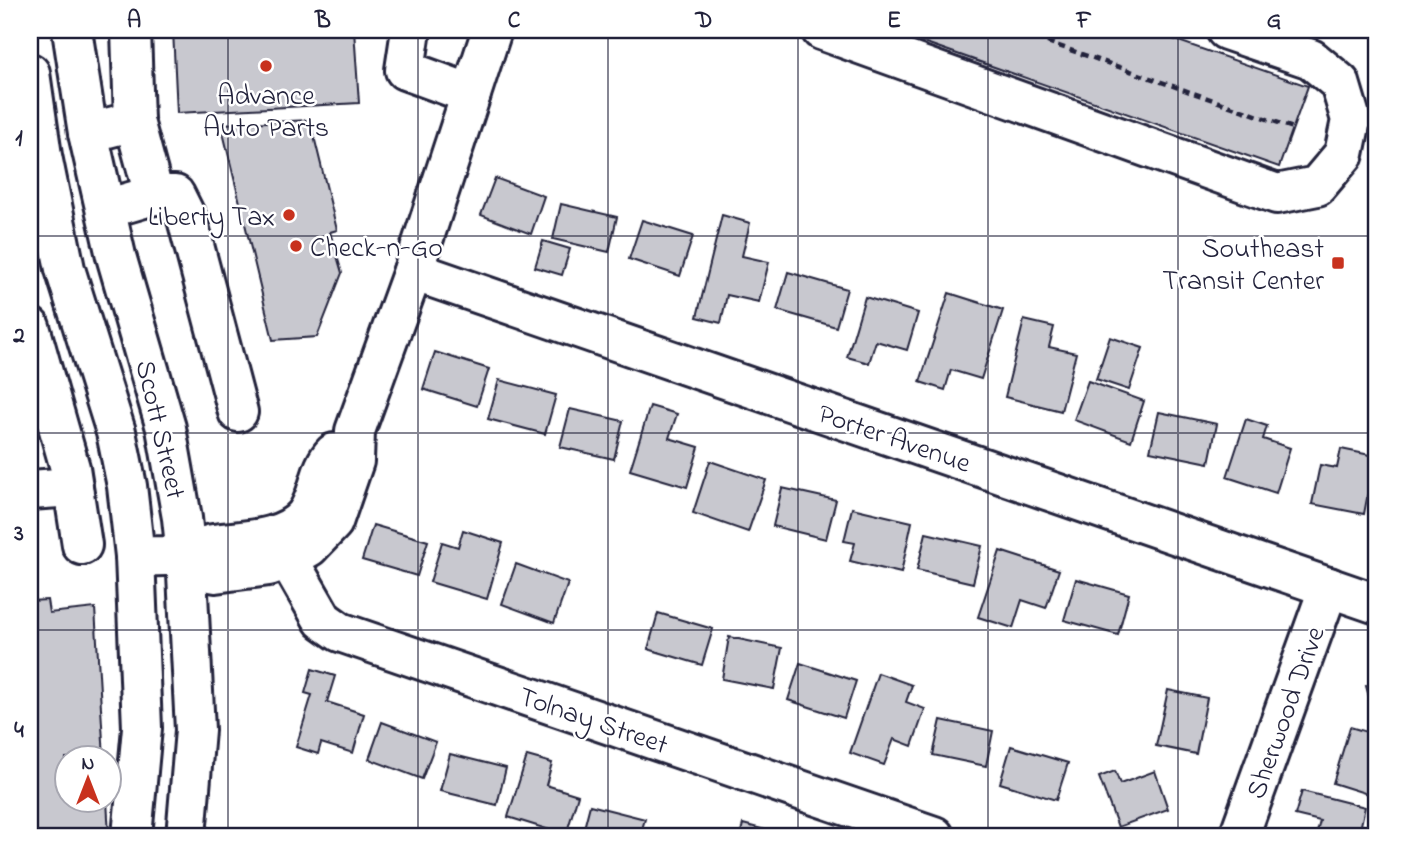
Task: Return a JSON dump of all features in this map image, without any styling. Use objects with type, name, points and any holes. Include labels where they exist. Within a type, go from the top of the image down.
[{"type":"street","name":"Scott Street","points":[[72,30],[88,133],[116,256],[166,428],[186,555],[195,730],[186,836]]},
{"type":"street","points":[[131,30],[134,121],[154,195]]},
{"type":"street","points":[[411,30],[405,70],[471,94]]},
{"type":"street","points":[[186,555],[215,573],[269,566],[289,559],[309,547],[333,522],[354,461],[355,431],[413,271],[492,30]]},
{"type":"street","points":[[821,30],[1278,194],[1317,186],[1344,154],[1351,120],[1340,83],[1311,59],[1226,30]]},
{"type":"street","name":"Scott Street","points":[[30,73],[42,156],[65,269],[116,432],[127,486],[135,556],[142,728],[132,836]]},
{"type":"street","points":[[42,156],[88,133],[134,121]]},
{"type":"street","points":[[106,209],[154,195],[175,195],[187,219],[238,412]]},
{"type":"street","name":"Porter Avenue","points":[[413,271],[1377,604]]},
{"type":"street","points":[[30,327],[43,367],[42,409],[73,487],[82,545]]},
{"type":"street","points":[[43,367],[92,356]]},
{"type":"street","points":[[135,556],[186,555],[211,544],[243,542],[290,527],[304,516],[317,493],[328,459],[355,431]]},
{"type":"street","points":[[30,490],[73,487]]},
{"type":"street","name":"Tolnay Street","points":[[289,559],[323,620],[340,632],[934,836]]},
{"type":"street","name":"Sherwood Drive","points":[[1240,836],[1329,587]]},
{"type":"path","points":[[1013,30],[1293,128]]},
{"type":"building","name":"Advance Auto Parts","points":[[173,30],[354,30],[359,103],[177,113]]},
{"type":"building","points":[[889,30],[1147,30],[1308,86],[1279,167]]},
{"type":"building","points":[[310,120],[337,230],[330,232],[342,273],[317,337],[273,340],[221,124]]},
{"type":"building","points":[[495,178],[544,196],[531,234],[481,215]]},
{"type":"building","points":[[561,204],[617,217],[609,252],[553,239]]},
{"type":"building","points":[[722,215],[750,223],[742,256],[769,262],[759,302],[727,295],[721,323],[697,317]]},
{"type":"building","points":[[642,220],[693,236],[680,276],[629,259]]},
{"type":"building","points":[[543,241],[570,249],[562,275],[535,267]]},
{"type":"building","points":[[788,272],[847,289],[836,327],[777,310]]},
{"type":"building","points":[[949,293],[1003,310],[981,379],[951,370],[945,390],[920,382]]},
{"type":"building","points":[[865,297],[918,313],[907,350],[876,341],[869,363],[847,357]]},
{"type":"building","points":[[1024,320],[1054,327],[1049,347],[1076,353],[1061,411],[1005,397]]},
{"type":"building","points":[[1110,337],[1143,348],[1129,390],[1096,379]]},
{"type":"building","points":[[435,352],[489,369],[477,406],[423,389]]},
{"type":"building","points":[[499,380],[556,395],[545,434],[488,419]]},
{"type":"building","points":[[1088,381],[1144,401],[1131,441],[1074,420]]},
{"type":"building","points":[[650,406],[677,414],[669,438],[699,447],[687,487],[630,470]]},
{"type":"building","points":[[570,409],[623,421],[614,459],[560,447]]},
{"type":"building","points":[[1159,412],[1217,424],[1209,463],[1150,451]]},
{"type":"building","points":[[1246,419],[1267,426],[1263,439],[1290,448],[1276,493],[1227,477]]},
{"type":"building","points":[[1341,449],[1375,456],[1364,514],[1312,504],[1320,465],[1337,468]]},
{"type":"building","points":[[710,461],[766,480],[748,532],[693,513]]},
{"type":"building","points":[[782,488],[836,500],[826,539],[773,526]]},
{"type":"building","points":[[852,508],[912,522],[901,573],[850,561],[855,543],[844,541]]},
{"type":"building","points":[[373,525],[428,541],[417,576],[362,560]]},
{"type":"building","points":[[463,530],[503,543],[487,599],[430,582],[442,542],[458,547]]},
{"type":"building","points":[[926,533],[982,546],[973,583],[917,570]]},
{"type":"building","points":[[1000,551],[1059,570],[1046,608],[1022,600],[1013,628],[978,617]]},
{"type":"building","points":[[516,564],[568,583],[554,623],[502,604]]},
{"type":"building","points":[[1076,579],[1129,594],[1118,635],[1064,620]]},
{"type":"building","points":[[47,600],[49,613],[95,608],[103,744],[52,744],[52,814],[108,814],[109,836],[30,836],[30,601]]},
{"type":"building","points":[[658,613],[713,629],[702,665],[648,649]]},
{"type":"building","points":[[729,637],[782,648],[774,689],[722,679]]},
{"type":"building","points":[[800,663],[856,681],[844,718],[788,700]]},
{"type":"building","points":[[312,669],[335,676],[327,702],[364,714],[353,753],[321,743],[318,754],[296,747],[312,695],[305,693]]},
{"type":"building","points":[[878,673],[912,685],[906,702],[925,709],[912,746],[894,739],[884,765],[850,753]]},
{"type":"building","points":[[1377,684],[1377,724],[1366,686]]},
{"type":"building","points":[[1168,690],[1207,698],[1196,754],[1156,746]]},
{"type":"building","points":[[941,720],[993,731],[986,766],[933,755]]},
{"type":"building","points":[[382,722],[436,742],[422,779],[369,759]]},
{"type":"building","points":[[1350,727],[1377,735],[1377,797],[1333,783]]},
{"type":"building","points":[[1011,746],[1068,763],[1056,800],[1000,783]]},
{"type":"building","points":[[450,754],[506,768],[497,805],[440,791]]},
{"type":"building","points":[[527,756],[552,763],[546,785],[578,795],[566,835],[508,817]]},
{"type":"building","points":[[1115,771],[1120,784],[1155,771],[1168,809],[1118,827],[1099,777]]},
{"type":"building","points":[[1302,791],[1365,807],[1361,825],[1375,829],[1373,836],[1316,836],[1320,821],[1295,815]]},
{"type":"building","points":[[590,805],[645,819],[640,836],[582,836]]},
{"type":"building","points":[[743,824],[769,831],[767,836],[740,836]]},
{"type":"place","name":"Advance Auto Parts","points":[[266,66]]},
{"type":"place","name":"Liberty Tax","points":[[289,215]]},
{"type":"place","name":"Check-n-Go","points":[[296,246]]},
{"type":"place","name":"Southeast Transit Center","points":[[1338,263]]}]
